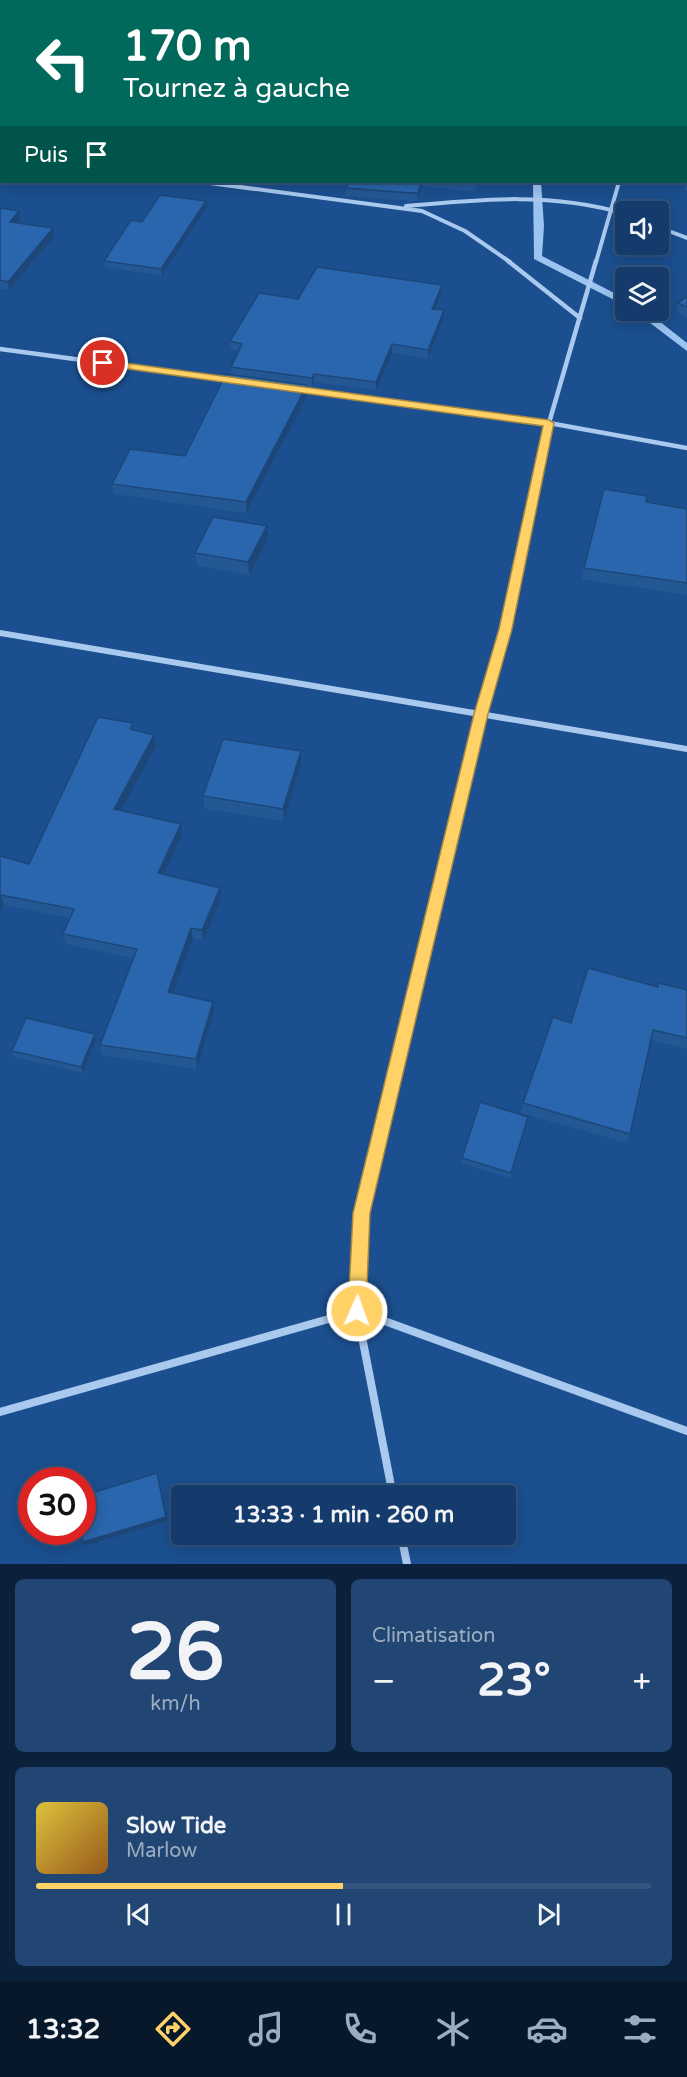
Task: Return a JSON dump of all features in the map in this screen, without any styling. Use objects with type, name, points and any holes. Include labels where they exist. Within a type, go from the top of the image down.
[{"type":"street","points":[[210,183],[422,211],[450,222],[501,255],[580,318]]},
{"type":"street","points":[[391,1485],[357,1311],[361,1213],[481,714],[506,629],[549,423],[619,183]]},
{"type":"street","points":[[396,207],[525,196],[615,210]]},
{"type":"street","points":[[669,231],[687,238]]},
{"type":"street","points":[[0,349],[244,382]]},
{"type":"street","points":[[291,388],[549,423],[687,448]]},
{"type":"street","points":[[0,633],[687,749]]},
{"type":"street","points":[[0,1412],[357,1311],[687,1431]]},
{"type":"street","points":[[403,1545],[407,1564]]},
{"type":"building","points":[[348,183],[421,183],[418,193],[346,188]]},
{"type":"building","points":[[160,195],[206,201],[161,269],[104,261],[131,220],[142,222]]},
{"type":"building","points":[[0,208],[19,211],[10,222],[53,228],[8,282],[0,280]]},
{"type":"building","points":[[317,267],[442,285],[432,309],[444,310],[428,350],[392,344],[376,382],[314,374],[312,378],[231,367],[242,344],[230,341],[259,293],[298,299]]},
{"type":"building","points":[[687,296],[687,307],[678,303]]},
{"type":"building","points":[[226,374],[307,385],[246,502],[112,484],[130,449],[185,456]]},
{"type":"building","points":[[604,489],[647,496],[646,502],[687,509],[687,583],[584,568]]},
{"type":"building","points":[[213,517],[267,526],[248,562],[195,553]]},
{"type":"building","points":[[98,717],[133,723],[130,729],[154,735],[114,809],[181,824],[158,873],[220,888],[202,930],[191,928],[168,992],[213,1002],[196,1059],[100,1045],[137,949],[63,934],[74,909],[0,896],[0,856],[29,864]]},
{"type":"building","points":[[223,739],[301,751],[283,809],[203,796]]},
{"type":"building","points":[[588,968],[658,987],[658,983],[687,990],[687,1038],[653,1030],[630,1134],[523,1103],[553,1017],[571,1023]]},
{"type":"building","points":[[26,1018],[95,1034],[81,1067],[12,1051]]},
{"type":"building","points":[[480,1102],[528,1117],[511,1173],[462,1158]]},
{"type":"building","points":[[157,1473],[166,1517],[96,1538],[96,1492]]},
{"type":"waterway","points":[[537,183],[539,226],[537,257],[615,297]]},
{"type":"waterway","points":[[652,321],[687,348]]},
{"type":"route","points":[[103,363],[549,423],[506,629],[481,714],[361,1213],[357,1311]]}]
